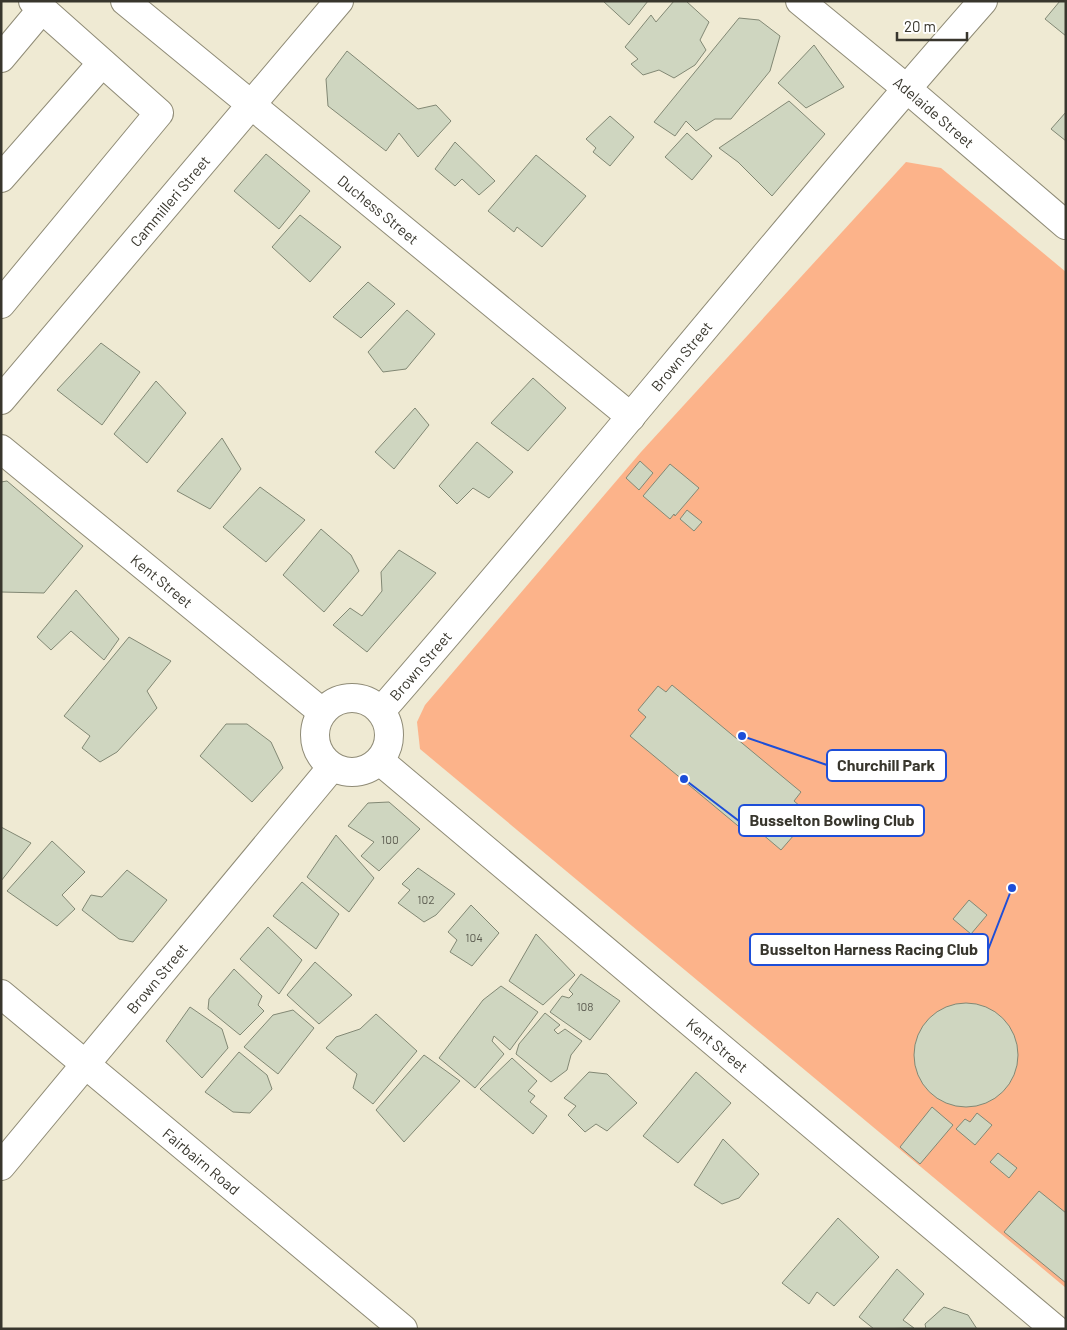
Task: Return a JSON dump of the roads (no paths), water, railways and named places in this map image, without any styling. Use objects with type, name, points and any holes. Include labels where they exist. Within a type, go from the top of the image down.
[{"type":"street","name":"Duchess Street","points":[[125,1],[631,417]]},
{"type":"street","name":"Cammilleri Street","points":[[1,400],[339,1]]},
{"type":"street","name":"Adelaide Street","points":[[800,1],[906,88],[1066,225]]},
{"type":"street","name":"Brown Street","points":[[381,711],[631,417],[906,88],[983,1]]},
{"type":"street","points":[[1,58],[37,5],[159,113],[1,304]]},
{"type":"street","points":[[1,178],[102,63]]},
{"type":"street","name":"Kent Street","points":[[1,449],[322,712]]},
{"type":"street","points":[[346,698],[359,698],[371,702],[381,711],[388,722],[390,738],[387,751],[380,762],[358,773],[345,772],[332,767],[323,758],[314,737],[316,723],[322,712],[332,703],[346,698]]},
{"type":"street","name":"Kent Street","points":[[380,762],[1055,1329]]},
{"type":"street","name":"Brown Street","points":[[1,1166],[87,1065],[332,767]]},
{"type":"street","name":"Fairbairn Road","points":[[1,994],[403,1329]]},
{"type":"place","name":"Churchill Park","points":[[742,736]]},
{"type":"place","name":"Busselton Bowling Club","points":[[684,779]]},
{"type":"place","name":"Busselton Harness Racing Club","points":[[1012,888]]}]
